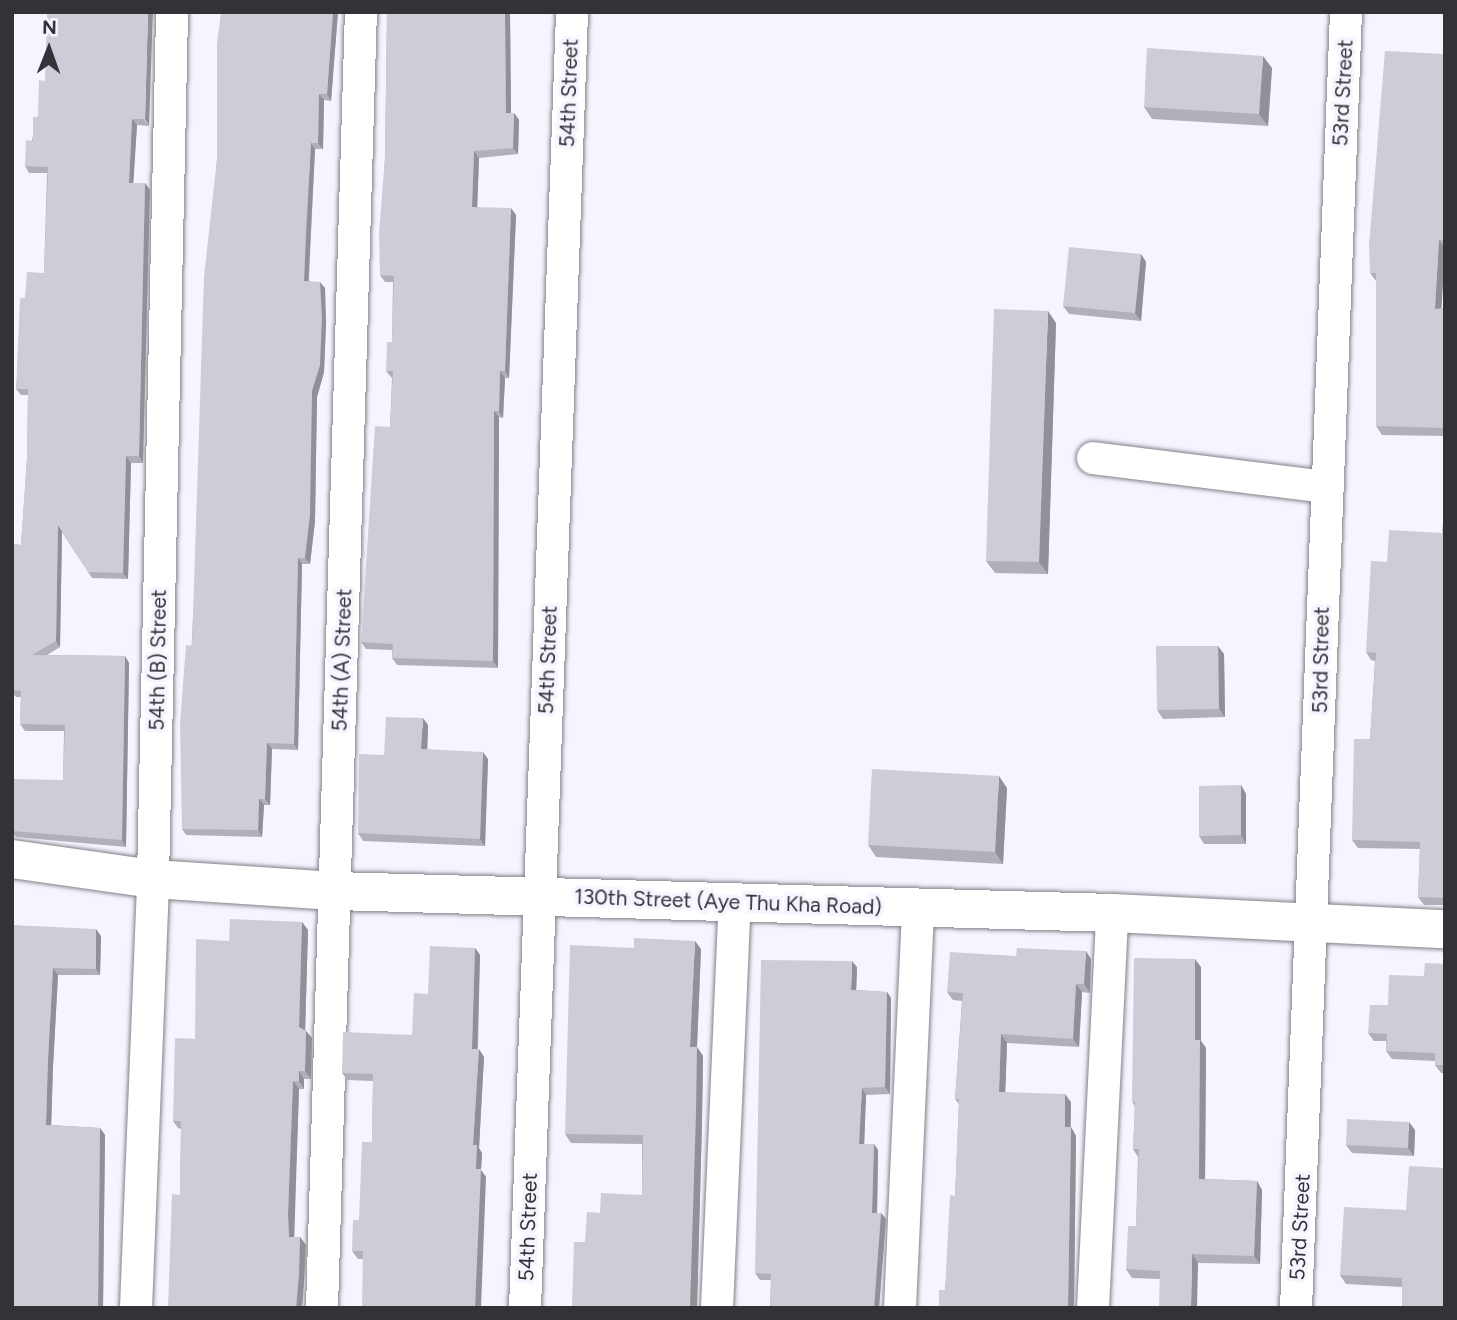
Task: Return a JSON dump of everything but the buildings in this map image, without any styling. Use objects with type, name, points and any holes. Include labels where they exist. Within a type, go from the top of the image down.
[{"type":"street","name":"54th (B) Street","points":[[136,1308],[153,878],[172,12]]},
{"type":"street","name":"54th (A) Street","points":[[322,1308],[361,12]]},
{"type":"street","name":"54th Street","points":[[525,1308],[572,12]]},
{"type":"street","name":"53rd Street","points":[[1296,1308],[1314,924],[1325,487],[1346,12]]},
{"type":"street","points":[[1093,458],[1325,487]]},
{"type":"street","name":"130th Street (Aye Thu Kha Road)","points":[[12,859],[153,878],[335,891],[540,894],[918,909],[1112,913],[1445,929]]},
{"type":"street","points":[[717,1308],[735,902]]},
{"type":"street","points":[[900,1308],[918,909]]},
{"type":"street","points":[[1093,1308],[1112,913]]}]
